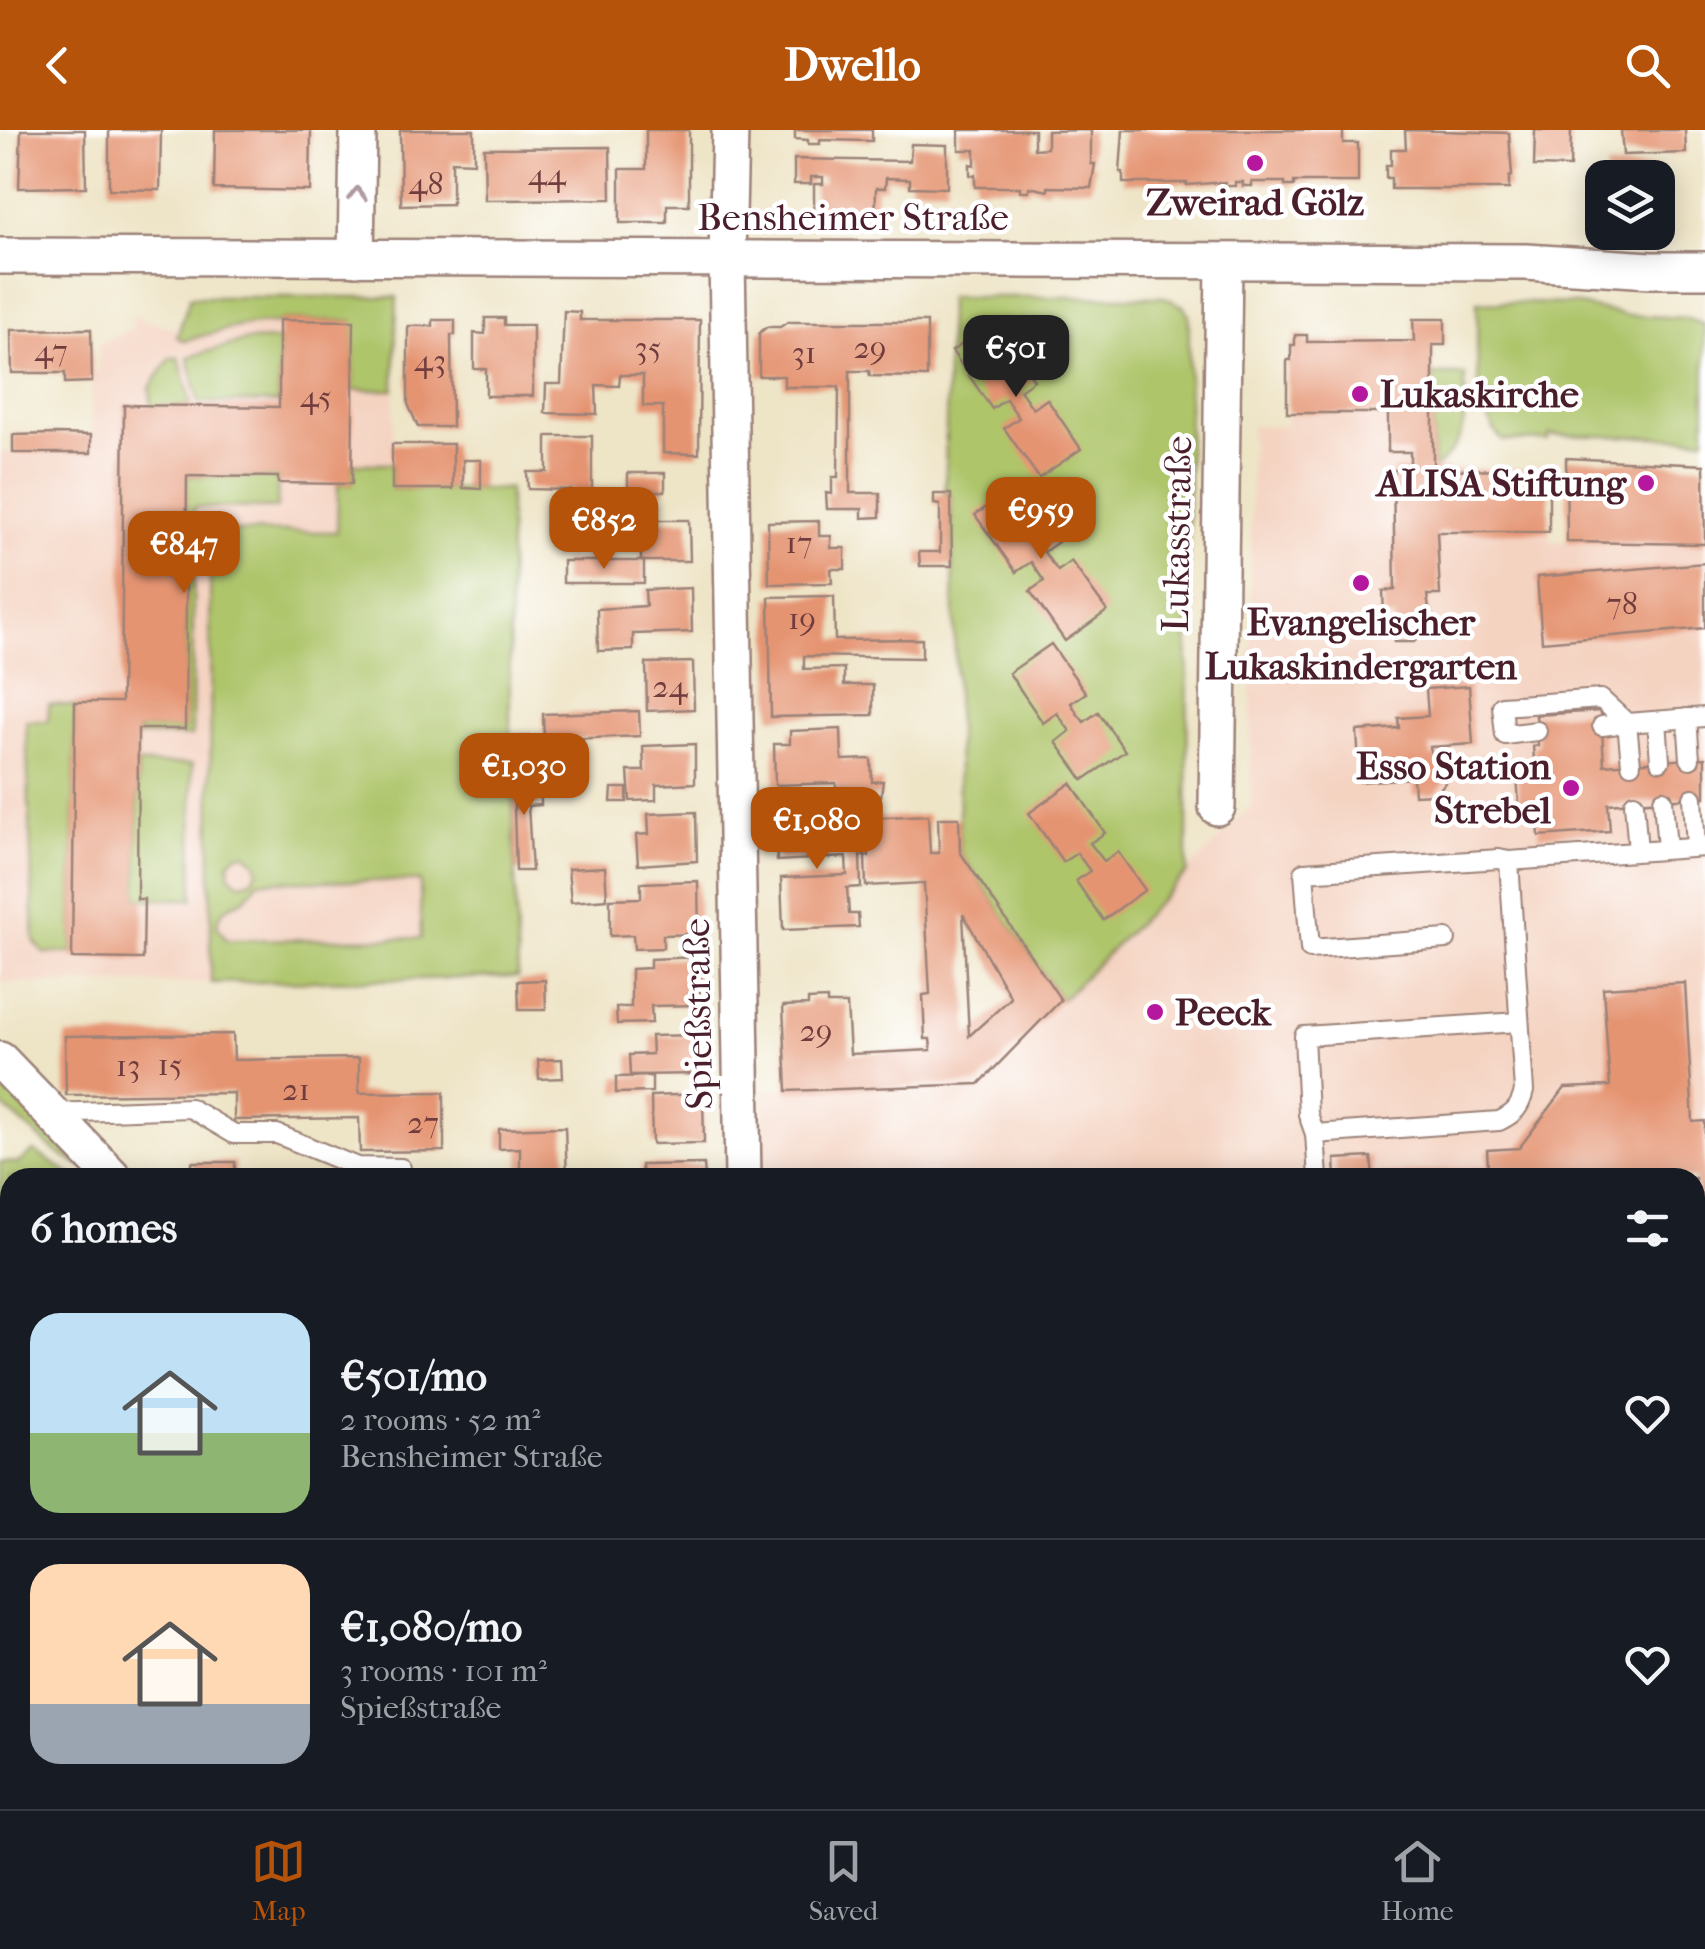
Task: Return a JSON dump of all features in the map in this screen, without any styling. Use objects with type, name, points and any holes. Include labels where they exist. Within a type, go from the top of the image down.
[{"type":"street","points":[[356,258],[358,130]]},
{"type":"street","name":"Spießstraße","points":[[730,130],[728,258],[743,1168]]},
{"type":"street","name":"Bensheimer Straße","points":[[0,256],[1546,262],[1705,270]]},
{"type":"street","name":"Lukasstraße","points":[[1217,808],[1224,262]]},
{"type":"street","points":[[0,1060],[104,1168]]},
{"type":"lane","points":[[1536,731],[1505,734],[1502,706],[1600,699],[1627,723],[1630,764]]},
{"type":"lane","points":[[1602,726],[1696,717],[1690,759]]},
{"type":"lane","points":[[1656,721],[1660,761]]},
{"type":"lane","points":[[1446,939],[1310,948],[1304,872],[1701,847],[1692,798]]},
{"type":"lane","points":[[1663,800],[1667,850]]},
{"type":"lane","points":[[1634,802],[1638,852]]},
{"type":"lane","points":[[1315,1134],[1499,1121],[1521,1105],[1524,1091],[1509,862]]},
{"type":"lane","points":[[1317,1168],[1315,1134],[1308,1114],[1304,1036],[1520,1022]]},
{"type":"lane","points":[[52,1113],[190,1108],[234,1134],[276,1134],[358,1167],[401,1168]]},
{"type":"shaded area","points":[[190,297],[397,297],[392,488],[509,489],[510,715],[518,977],[0,983],[0,452],[91,452],[92,371],[98,371],[98,345],[134,327],[132,316],[178,329]]},
{"type":"shaded area","points":[[1287,413],[1388,413],[1388,451],[1410,452],[1410,470],[1544,469],[1544,479],[1549,480],[1550,541],[1705,544],[1705,1168],[765,1168],[764,1089],[979,1083],[1251,807],[1251,426],[1286,426]]},
{"type":"green space","points":[[190,297],[397,297],[394,390],[353,390],[353,321],[280,320],[185,341],[177,337]]},
{"type":"green space","points":[[948,297],[1164,297],[1183,306],[1189,315],[1187,873],[1061,1000],[960,852],[951,494],[945,493]]},
{"type":"green space","points":[[1477,302],[1574,304],[1625,315],[1685,318],[1705,325],[1705,438],[1549,435],[1548,440],[1503,441],[1492,427],[1480,394]]},
{"type":"green space","points":[[279,340],[278,403],[199,402],[188,357],[244,341]]},
{"type":"green space","points":[[170,358],[179,358],[191,403],[151,406],[150,388]]},
{"type":"green space","points":[[1433,375],[1465,375],[1465,391],[1459,439],[1433,470]]},
{"type":"green space","points":[[352,464],[392,464],[392,489],[509,489],[510,715],[518,977],[211,983],[210,531],[337,532],[338,484],[352,484]],"holes":[[[245,853],[258,869],[252,880],[240,883],[230,875],[229,863]],[[258,881],[420,881],[421,938],[227,940],[217,926],[221,913],[247,896]]]},
{"type":"green space","points":[[187,476],[278,477],[277,508],[194,507],[192,736],[139,736],[139,729],[185,729]]},
{"type":"green space","points":[[49,704],[75,706],[72,953],[44,953],[34,941],[26,721],[48,721]]},
{"type":"green space","points":[[138,764],[192,764],[193,899],[137,899]]},
{"type":"green space","points":[[0,1082],[83,1168],[56,1152],[0,1104]]},
{"type":"green space","points":[[34,1151],[60,1168],[0,1168],[0,1162],[18,1163]]},
{"type":"building","points":[[21,130],[85,130],[86,187],[19,188]]},
{"type":"building","points":[[109,130],[161,130],[160,190],[109,189]]},
{"type":"building","points":[[215,130],[311,130],[310,191],[214,189]]},
{"type":"building","points":[[400,130],[474,130],[474,162],[452,161],[452,204],[401,205]]},
{"type":"building","points":[[646,130],[689,130],[689,205],[667,205],[667,223],[620,223],[620,169],[646,169]]},
{"type":"building","points":[[795,130],[872,130],[872,141],[820,140],[820,144],[808,144],[808,140],[795,139]]},
{"type":"building","points":[[959,130],[1034,130],[1034,149],[1047,148],[1047,131],[1091,130],[1091,164],[1095,164],[1091,188],[1048,187],[1048,191],[1029,187],[1029,191],[1020,191],[1020,187],[975,187],[970,164],[975,165],[975,150],[959,150]]},
{"type":"building","points":[[1123,130],[1343,130],[1343,143],[1358,143],[1358,182],[1294,182],[1294,186],[1285,186],[1285,182],[1252,182],[1252,186],[1243,186],[1243,182],[1235,182],[1235,186],[1225,186],[1225,182],[1123,183]]},
{"type":"building","points":[[1405,130],[1509,133],[1509,189],[1391,189],[1386,165],[1391,165],[1391,149],[1406,149]]},
{"type":"building","points":[[1535,130],[1571,130],[1570,167],[1534,166]]},
{"type":"building","points":[[1621,130],[1685,130],[1686,153],[1623,155]]},
{"type":"building","points":[[911,144],[947,145],[947,188],[910,187],[910,179],[886,178],[885,188],[876,188],[875,225],[814,224],[814,184],[823,184],[823,177],[811,177],[811,184],[794,184],[794,159],[910,161]]},
{"type":"building","points":[[610,147],[611,199],[485,200],[484,148]]},
{"type":"building","points":[[564,311],[580,312],[580,320],[700,320],[699,454],[663,453],[663,406],[643,406],[643,375],[620,375],[619,386],[596,385],[597,414],[545,413],[546,384],[561,384]]},
{"type":"building","points":[[485,318],[504,318],[504,325],[533,325],[533,396],[486,396],[486,369],[474,369],[474,333],[485,334]]},
{"type":"building","points":[[1413,319],[1445,319],[1445,345],[1433,345],[1433,470],[1544,469],[1544,480],[1549,480],[1549,532],[1437,532],[1440,595],[1427,595],[1431,624],[1414,642],[1394,642],[1394,618],[1384,617],[1383,591],[1395,590],[1393,470],[1410,470],[1410,452],[1388,452],[1388,413],[1287,413],[1287,360],[1291,360],[1295,335],[1307,335],[1307,342],[1414,341]]},
{"type":"building","points":[[279,320],[354,321],[352,484],[278,483],[278,477],[187,476],[185,729],[138,729],[137,899],[144,899],[143,959],[72,958],[75,702],[121,702],[124,405],[279,407]]},
{"type":"building","points":[[433,320],[455,320],[455,335],[451,335],[452,427],[418,427],[408,404],[408,326],[433,326]]},
{"type":"building","points":[[788,322],[927,322],[927,377],[870,376],[869,371],[850,371],[850,493],[880,493],[880,517],[862,518],[862,509],[827,509],[826,493],[832,494],[832,477],[838,477],[839,387],[784,387],[784,376],[759,376],[759,333]]},
{"type":"building","points":[[994,322],[1034,380],[1020,390],[1033,409],[1047,399],[1081,449],[1039,478],[1004,428],[1019,418],[1006,399],[992,409],[952,351]]},
{"type":"building","points":[[91,329],[92,382],[65,383],[65,373],[12,373],[11,330]]},
{"type":"building","points":[[13,435],[91,435],[91,453],[13,453]]},
{"type":"building","points":[[547,436],[592,436],[592,490],[625,490],[625,510],[572,510],[571,490],[528,489],[527,472],[547,472]]},
{"type":"building","points":[[392,444],[453,444],[453,489],[392,489]]},
{"type":"building","points":[[1566,458],[1704,465],[1705,544],[1567,542]]},
{"type":"building","points":[[463,460],[481,460],[481,489],[463,488]]},
{"type":"building","points":[[628,473],[665,473],[665,491],[628,491]]},
{"type":"building","points":[[1017,485],[1058,542],[1044,552],[1051,562],[1058,571],[1071,561],[1107,611],[1065,641],[1030,591],[1044,581],[1031,562],[1016,572],[975,515]]},
{"type":"building","points":[[934,494],[951,494],[952,566],[920,566],[919,552],[940,552],[940,505],[934,504]]},
{"type":"building","points":[[640,520],[689,520],[690,561],[641,561],[641,550],[600,550],[600,524],[640,525]]},
{"type":"building","points":[[819,521],[819,536],[831,536],[831,548],[845,548],[845,569],[831,569],[832,583],[769,584],[768,522]]},
{"type":"building","points":[[563,561],[644,561],[644,583],[563,583]]},
{"type":"building","points":[[1705,563],[1705,628],[1542,642],[1537,577]]},
{"type":"building","points":[[691,588],[692,632],[633,634],[633,650],[598,651],[597,609],[646,606],[645,590]]},
{"type":"building","points":[[834,596],[835,640],[922,639],[922,658],[804,656],[804,669],[844,668],[844,685],[873,685],[873,715],[771,717],[769,597]]},
{"type":"building","points":[[1051,644],[1086,693],[1071,703],[1077,713],[1084,722],[1098,712],[1125,751],[1083,780],[1056,742],[1070,731],[1057,713],[1043,723],[1009,673]]},
{"type":"building","points":[[693,662],[694,709],[647,711],[646,663]]},
{"type":"building","points":[[1469,686],[1473,744],[1430,747],[1431,756],[1451,756],[1452,774],[1436,794],[1414,795],[1413,778],[1360,782],[1357,731],[1399,728],[1398,718],[1428,716],[1426,689]]},
{"type":"building","points":[[639,711],[640,736],[544,740],[543,714]]},
{"type":"building","name":"Esso Station Strebel","points":[[1601,711],[1604,765],[1705,758],[1705,797],[1608,804],[1610,831],[1539,836],[1537,806],[1519,807],[1517,774],[1535,773],[1536,715]]},
{"type":"building","points":[[841,729],[842,760],[871,759],[872,782],[883,781],[881,796],[836,797],[836,783],[775,785],[774,744],[790,744],[790,731]]},
{"type":"building","points":[[537,736],[539,772],[513,773],[512,737]]},
{"type":"building","points":[[695,744],[695,783],[656,785],[656,800],[630,801],[628,771],[644,771],[643,746]]},
{"type":"building","points":[[540,777],[541,805],[528,806],[532,871],[516,871],[513,778]]},
{"type":"building","points":[[1071,783],[1105,833],[1090,843],[1104,861],[1118,852],[1145,890],[1103,920],[1076,881],[1090,871],[1077,853],[1063,862],[1029,813]]},
{"type":"building","points":[[612,788],[627,788],[627,802],[611,802]]},
{"type":"building","points":[[825,811],[826,835],[863,833],[861,887],[847,888],[849,914],[858,914],[859,927],[783,930],[781,878],[847,875],[846,857],[777,861],[774,813]]},
{"type":"building","points":[[696,812],[697,861],[638,865],[636,835],[649,834],[648,814]]},
{"type":"building","points":[[928,815],[930,853],[939,853],[938,818],[959,818],[960,852],[1061,1000],[979,1084],[787,1091],[783,1006],[827,999],[827,1004],[847,1004],[850,1054],[931,1050],[930,1039],[925,1039],[923,995],[930,994],[924,883],[866,886],[868,818]],"holes":[[[963,914],[1011,998],[969,1036]]]},
{"type":"building","points":[[605,867],[607,899],[571,902],[568,869]]},
{"type":"building","points":[[698,881],[699,934],[663,935],[663,948],[634,949],[633,935],[610,936],[610,899],[641,898],[641,883]]},
{"type":"building","points":[[699,957],[701,1005],[651,1006],[652,1023],[617,1024],[616,1007],[631,1007],[631,969],[650,968],[650,959]]},
{"type":"building","points":[[545,980],[546,1010],[519,1010],[518,981]]},
{"type":"building","points":[[1685,983],[1693,1122],[1705,1121],[1704,1168],[1474,1168],[1488,1167],[1487,1150],[1519,1148],[1565,1088],[1610,1086],[1603,988]]},
{"type":"building","points":[[233,1034],[234,1060],[359,1058],[359,1093],[444,1092],[444,1151],[360,1152],[359,1118],[234,1120],[234,1093],[66,1095],[65,1036]]},
{"type":"building","points":[[701,1035],[702,1074],[630,1075],[629,1055],[652,1054],[651,1036]]},
{"type":"building","points":[[562,1059],[563,1078],[539,1079],[538,1060]]},
{"type":"building","points":[[652,1076],[652,1092],[616,1093],[616,1077]]},
{"type":"building","points":[[703,1094],[704,1143],[652,1144],[651,1096]]},
{"type":"building","points":[[565,1127],[567,1168],[520,1168],[520,1148],[499,1149],[499,1129]]},
{"type":"building","points":[[1371,1157],[1372,1168],[1335,1168],[1335,1159]]},
{"type":"building","points":[[192,1162],[235,1162],[235,1168],[192,1168]]},
{"type":"building","points":[[704,1164],[704,1168],[641,1168],[641,1165]]},
{"type":"place","name":"Zweirad Gölz","points":[[1255,163]]},
{"type":"place","name":"Lukaskirche","points":[[1360,394]]},
{"type":"place","name":"ALISA Stiftung","points":[[1646,483]]},
{"type":"place","name":"Evangelischer Lukaskindergarten","points":[[1361,583]]},
{"type":"place","name":"Esso Station Strebel","points":[[1571,788]]},
{"type":"place","name":"Peeck","points":[[1155,1012]]}]
